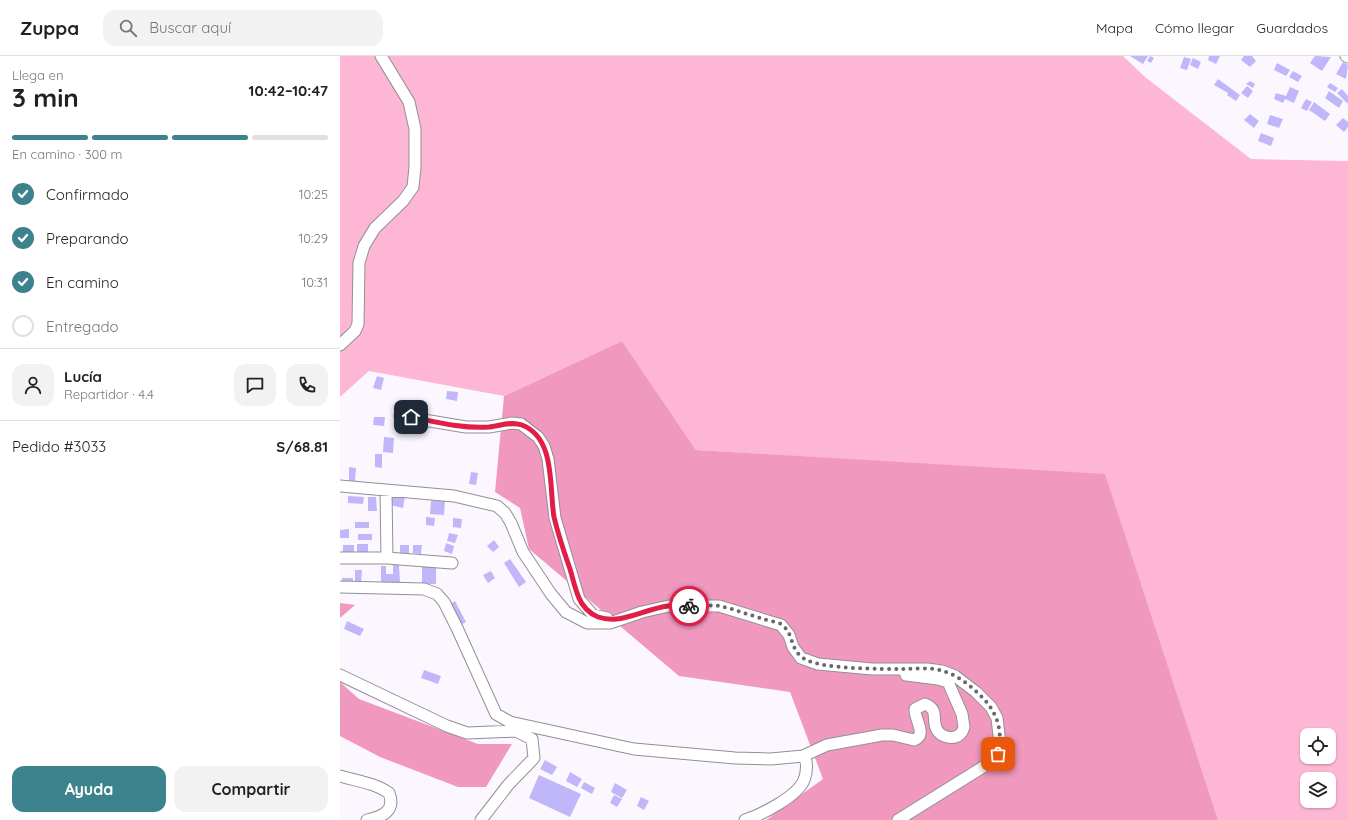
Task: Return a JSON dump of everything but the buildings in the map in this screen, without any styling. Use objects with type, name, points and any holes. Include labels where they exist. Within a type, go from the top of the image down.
[{"type":"street","points":[[340,345],[355,331],[358,324],[359,263],[364,246],[375,228],[402,201],[413,187],[415,167],[415,129],[409,102],[381,56]]},
{"type":"street","points":[[400,416],[466,427],[489,427],[521,424],[538,437],[544,446],[548,459],[554,518],[579,599],[593,615],[623,620]]},
{"type":"street","points":[[340,486],[386,492],[417,492],[454,496],[496,506],[505,513],[511,523],[523,552],[551,594],[566,612],[588,623],[610,623],[623,620],[642,612],[669,606],[719,606],[781,625],[789,635],[793,647],[801,658],[818,664],[942,671],[955,676],[976,692],[991,707],[997,718],[1000,744],[998,754],[990,762],[898,820]]},
{"type":"street","points":[[386,492],[387,558]]},
{"type":"street","points":[[340,558],[387,558],[452,563]]},
{"type":"street","points":[[340,587],[424,589],[437,594],[444,602],[457,628],[496,714],[532,740],[534,758],[508,785],[481,820]]},
{"type":"street","points":[[340,675],[447,726],[467,733],[513,727],[634,749],[735,758],[771,759],[803,756],[827,745],[864,737],[893,735],[903,737],[910,741],[918,739],[921,732],[915,715],[915,709],[925,704],[930,706],[935,714],[937,730],[942,736],[951,738],[959,735],[964,728],[962,714],[948,682],[872,668]]},
{"type":"street","points":[[745,820],[767,812],[788,797],[804,781],[806,762],[803,756]]},
{"type":"street","points":[[340,776],[368,783],[382,788],[389,793],[391,806],[387,812],[381,817],[367,820]]},
{"type":"shaded area","points":[[340,56],[1123,56],[1145,77],[1251,159],[1348,161],[1348,820],[1218,820],[1104,475],[696,450],[622,341],[504,396],[369,371],[340,397]]},
{"type":"shaded area","points":[[622,341],[696,450],[1105,474],[1218,820],[766,820],[823,779],[790,692],[679,676],[529,549],[520,508],[495,492],[504,396]]},
{"type":"shaded area","points":[[340,603],[355,605],[340,618]]},
{"type":"shaded area","points":[[340,682],[359,699],[478,744],[512,744],[486,787],[458,787],[380,757],[340,736]]},
{"type":"way so far","points":[[689,606],[719,606],[781,625],[789,635],[793,647],[801,658],[818,664],[872,668],[928,669],[942,671],[955,676],[976,692],[991,707],[997,718],[1000,744],[998,754]]},
{"type":"route","points":[[411,417],[466,427],[489,427],[521,424],[538,437],[544,446],[548,459],[554,518],[579,599],[587,610],[593,615],[623,620],[642,612],[669,606],[689,606]]}]
